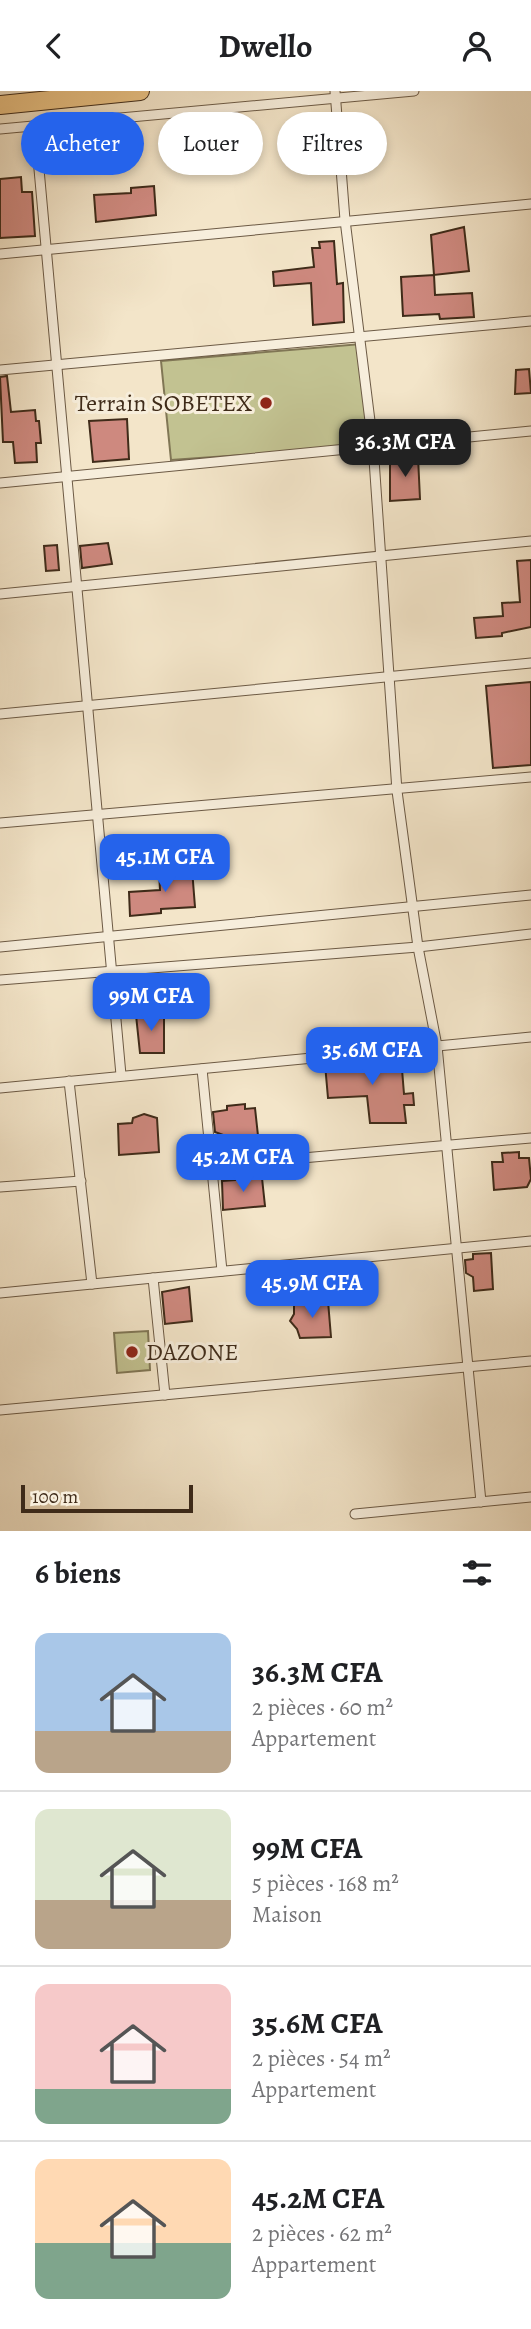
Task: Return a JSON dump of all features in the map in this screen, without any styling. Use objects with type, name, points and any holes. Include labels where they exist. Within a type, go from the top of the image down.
[{"type":"highway","points":[[0,105],[140,91]]},
{"type":"street","points":[[144,114],[336,95],[414,91]]},
{"type":"street","points":[[336,95],[345,220],[373,445],[397,791],[418,947],[437,1046],[481,1502]]},
{"type":"street","points":[[0,129],[21,127]]},
{"type":"street","points":[[39,175],[121,1075]]},
{"type":"street","points":[[0,254],[531,204]]},
{"type":"street","points":[[0,370],[531,321]]},
{"type":"street","points":[[0,483],[531,431]]},
{"type":"street","points":[[0,594],[379,554],[531,541]]},
{"type":"street","points":[[0,714],[531,663]]},
{"type":"street","points":[[0,823],[397,791],[531,777]]},
{"type":"street","points":[[0,947],[531,895]]},
{"type":"street","points":[[0,980],[111,969],[418,947],[531,933]]},
{"type":"street","points":[[0,1088],[531,1037]]},
{"type":"street","points":[[202,1069],[222,1271]]},
{"type":"street","points":[[69,1081],[92,1284]]},
{"type":"street","points":[[211,1166],[531,1138]]},
{"type":"street","points":[[0,1187],[81,1181]]},
{"type":"street","points":[[0,1293],[531,1241]]},
{"type":"street","points":[[153,1278],[165,1395]]},
{"type":"street","points":[[0,1410],[531,1361]]},
{"type":"street","points":[[355,1514],[531,1497]]},
{"type":"green space","name":"Terrain SOBETEX","points":[[361,344],[371,446],[171,460],[161,361]]},
{"type":"green space","name":"DAZONE","points":[[148,1331],[150,1370],[117,1373],[114,1333]]},
{"type":"building","points":[[21,177],[22,192],[32,192],[35,236],[0,238],[0,179]]},
{"type":"building","points":[[154,186],[156,215],[96,222],[94,195],[131,193],[131,188]]},
{"type":"building","points":[[464,227],[469,271],[434,275],[431,235]]},
{"type":"building","points":[[334,241],[337,284],[343,283],[344,322],[313,325],[311,283],[274,286],[273,272],[314,267],[312,248],[320,248],[319,242]]},
{"type":"building","points":[[434,275],[435,295],[472,293],[474,317],[440,319],[439,314],[403,316],[401,277]]},
{"type":"building","points":[[529,369],[531,393],[515,394],[516,370]]},
{"type":"building","points":[[7,376],[11,412],[35,410],[36,421],[39,421],[41,443],[36,443],[37,462],[15,463],[13,442],[3,442],[0,377]]},
{"type":"building","points":[[127,419],[129,459],[93,462],[89,421]]},
{"type":"building","points":[[418,457],[420,499],[390,501],[390,459]]},
{"type":"building","points":[[108,543],[112,564],[82,568],[80,546]]},
{"type":"building","points":[[57,545],[59,570],[46,571],[44,546]]},
{"type":"building","points":[[531,560],[531,627],[502,633],[502,636],[476,638],[474,618],[503,616],[502,603],[520,602],[517,561]]},
{"type":"building","points":[[531,682],[531,765],[493,768],[486,686]]},
{"type":"building","points":[[192,869],[195,907],[161,909],[161,913],[130,916],[129,892],[160,890],[159,871]]},
{"type":"building","points":[[164,1014],[164,1053],[140,1053],[136,1015]]},
{"type":"building","points":[[401,1057],[404,1094],[413,1093],[414,1105],[404,1105],[406,1123],[370,1123],[367,1096],[328,1098],[325,1064]]},
{"type":"building","points":[[245,1104],[245,1109],[255,1108],[259,1145],[227,1149],[226,1136],[215,1132],[213,1112],[227,1110],[227,1106]]},
{"type":"building","points":[[144,1114],[157,1118],[159,1152],[119,1155],[118,1124],[132,1123],[133,1118]]},
{"type":"building","points":[[519,1152],[519,1158],[529,1158],[531,1179],[527,1187],[494,1190],[492,1162],[503,1162],[502,1153]]},
{"type":"building","points":[[262,1178],[265,1206],[223,1210],[222,1181]]},
{"type":"building","points":[[491,1253],[493,1289],[474,1291],[473,1277],[466,1273],[465,1260],[473,1259],[473,1254]]},
{"type":"building","points":[[189,1287],[192,1321],[165,1324],[162,1292]]},
{"type":"building","points":[[328,1301],[331,1337],[300,1338],[290,1321],[294,1314],[294,1303]]},
{"type":"place","name":"Terrain SOBETEX","points":[[266,403]]},
{"type":"place","name":"DAZONE","points":[[132,1352]]}]
